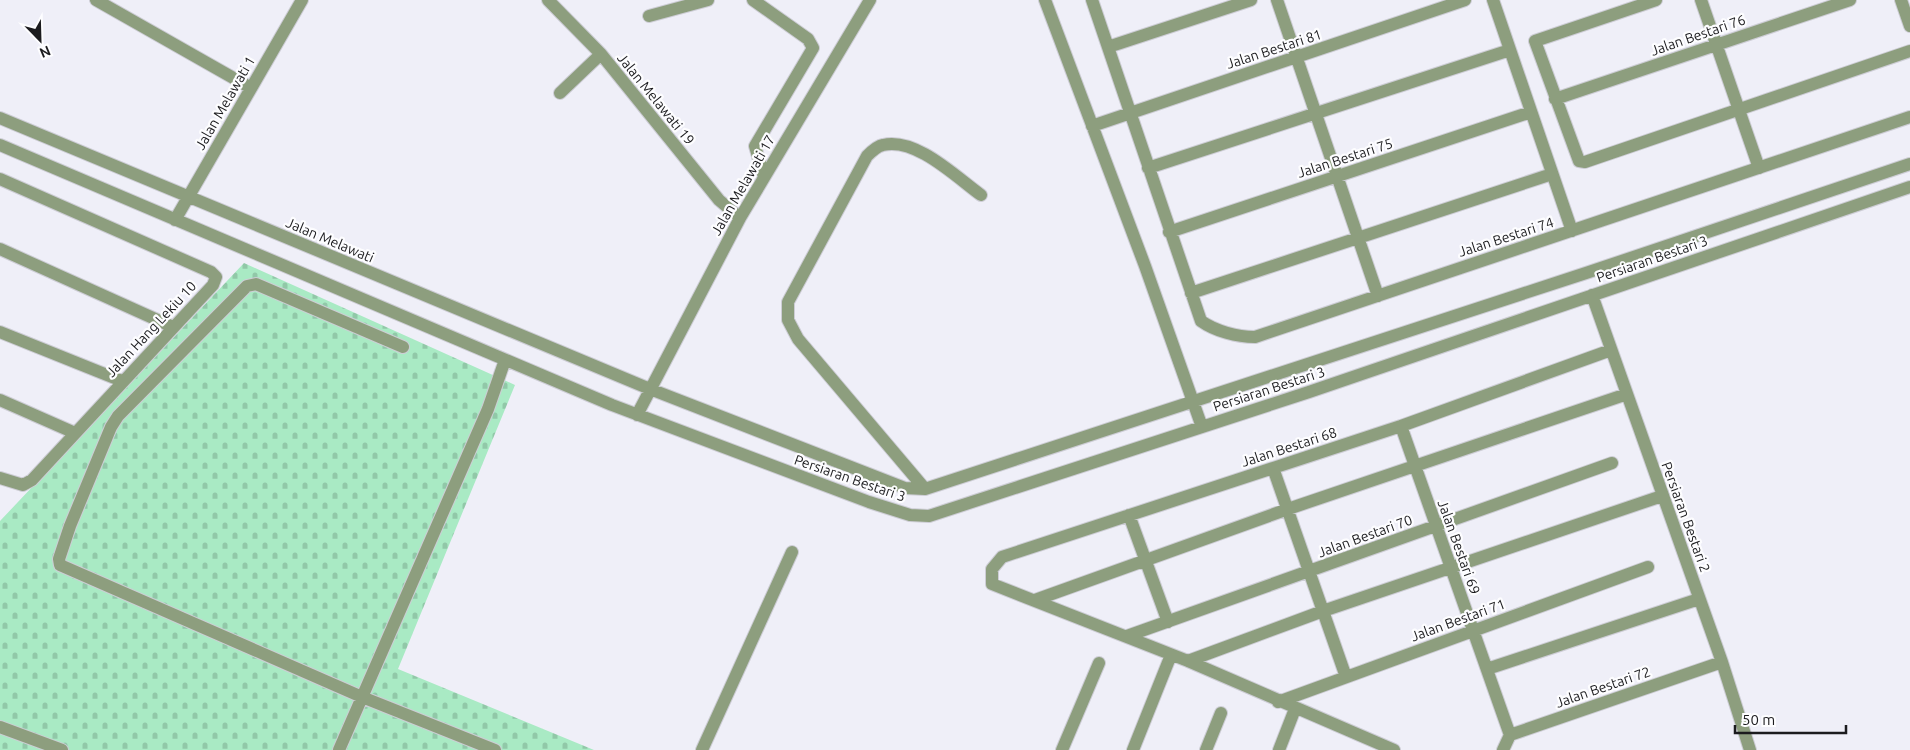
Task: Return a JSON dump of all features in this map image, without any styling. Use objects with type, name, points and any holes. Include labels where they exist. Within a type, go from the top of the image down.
[{"type":"street","points":[[96,0],[251,88]]},
{"type":"street","name":"Jalan Melawati 1","points":[[174,220],[302,0]]},
{"type":"street","name":"Jalan Melawati 19","points":[[548,0],[601,54],[719,200],[740,218]]},
{"type":"street","points":[[649,16],[708,0]]},
{"type":"street","points":[[753,0],[808,39],[813,48],[755,146],[764,177]]},
{"type":"street","name":"Jalan Melawati 17","points":[[637,415],[740,218],[870,0]]},
{"type":"street","points":[[1045,0],[1202,427]]},
{"type":"street","name":"Jalan Bestari 74","points":[[1092,0],[1200,321],[1210,327],[1244,336],[1255,336],[1378,296],[1910,118]]},
{"type":"street","points":[[1108,48],[1251,0]]},
{"type":"street","points":[[1277,0],[1378,296]]},
{"type":"street","name":"Jalan Bestari 81","points":[[1092,126],[1465,0]]},
{"type":"street","points":[[1493,0],[1572,231]]},
{"type":"street","points":[[1656,0],[1535,40],[1578,161],[1585,162],[1738,108],[1910,51]]},
{"type":"street","points":[[1701,0],[1759,168]]},
{"type":"street","name":"Jalan Bestari 76","points":[[1555,99],[1850,0]]},
{"type":"street","points":[[1901,0],[1910,26]]},
{"type":"street","points":[[1148,168],[1510,50]]},
{"type":"street","points":[[560,93],[601,54]]},
{"type":"street","name":"Jalan Bestari 75","points":[[1169,232],[1531,112]]},
{"type":"street","name":"Jalan Melawati","points":[[0,118],[650,389]]},
{"type":"street","points":[[925,489],[798,339],[788,320],[788,302],[867,156],[881,145],[899,144],[917,149],[981,195]]},
{"type":"street","points":[[0,145],[637,415]]},
{"type":"street","name":"Persiaran Bestari 3","points":[[650,389],[905,488],[925,489],[1910,164]]},
{"type":"street","points":[[1191,293],[1552,174]]},
{"type":"street","name":"Jalan Hang Lekiu 10","points":[[0,179],[211,272],[216,277],[214,285],[122,381],[32,480],[23,484],[0,478]]},
{"type":"street","name":"Persiaran Bestari 3","points":[[637,415],[868,502],[910,515],[929,516],[1202,427],[1910,187]]},
{"type":"street","points":[[0,249],[173,327]]},
{"type":"street","points":[[404,347],[256,284],[248,286],[118,416],[111,427],[70,526],[59,559],[60,565],[65,569],[362,697],[496,750]]},
{"type":"street","name":"Persiaran Bestari 2","points":[[1592,295],[1722,662],[1750,750]]},
{"type":"street","points":[[0,332],[122,381]]},
{"type":"street","name":"Jalan Bestari 68","points":[[1035,600],[992,584],[992,569],[1002,557],[1401,426],[1611,350]]},
{"type":"street","points":[[339,750],[488,408],[505,360]]},
{"type":"street","points":[[1035,600],[1288,509],[1627,394]]},
{"type":"street","points":[[0,400],[75,433]]},
{"type":"street","name":"Jalan Bestari 69","points":[[1401,426],[1510,734]]},
{"type":"street","name":"Jalan Bestari 70","points":[[1127,636],[1612,463]]},
{"type":"street","points":[[1273,468],[1346,677]]},
{"type":"street","points":[[1188,661],[1323,611],[1662,496]]},
{"type":"street","points":[[1129,515],[1168,622]]},
{"type":"street","points":[[702,750],[792,552]]},
{"type":"street","name":"Jalan Bestari 71","points":[[1278,702],[1648,567]]},
{"type":"street","points":[[1487,669],[1699,598]]},
{"type":"street","points":[[1035,600],[1188,661],[1278,702],[1394,750]]},
{"type":"street","points":[[1132,750],[1171,655]]},
{"type":"street","name":"Jalan Bestari 72","points":[[1510,734],[1722,662]]},
{"type":"street","points":[[1062,750],[1098,663]]},
{"type":"street","points":[[1279,750],[1295,709]]},
{"type":"street","points":[[1206,750],[1221,713]]},
{"type":"street","points":[[0,726],[62,750]]},
{"type":"street","points":[[1503,750],[1510,734]]},
{"type":"green space","points":[[244,263],[515,385],[398,669],[594,750],[0,750],[0,521]]}]
